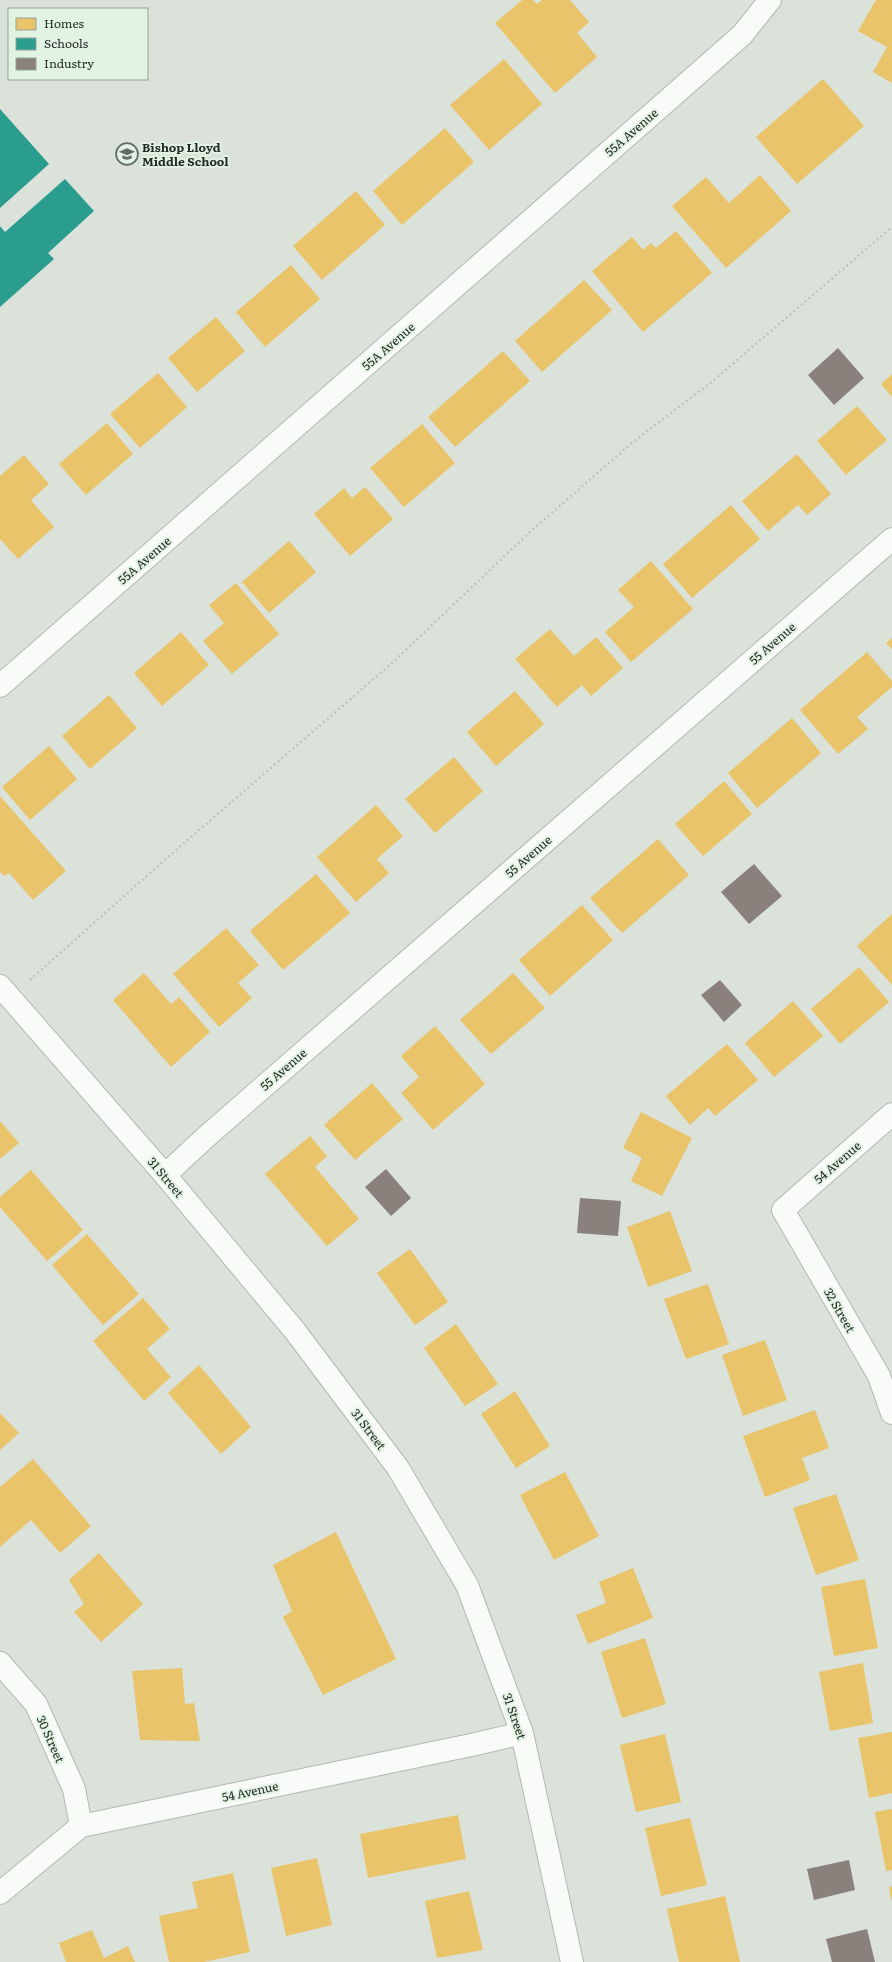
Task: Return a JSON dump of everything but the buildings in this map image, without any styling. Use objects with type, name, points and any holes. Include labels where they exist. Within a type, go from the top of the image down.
[{"type":"street","name":"55A Avenue","points":[[0,686],[742,35],[770,0]]},
{"type":"street","name":"55 Avenue","points":[[165,1176],[212,1132],[892,539]]},
{"type":"street","name":"31 Street","points":[[0,986],[165,1176],[295,1331],[398,1468],[467,1585],[522,1733],[572,1962]]},
{"type":"street","name":"54 Avenue","points":[[783,1210],[892,1114]]},
{"type":"street","name":"32 Street","points":[[783,1210],[879,1376],[892,1413]]},
{"type":"street","name":"30 Street","points":[[0,1663],[36,1704],[74,1789],[81,1826]]},
{"type":"street","name":"54 Avenue","points":[[0,1893],[81,1826],[476,1744],[522,1733]]},
{"type":"path","points":[[32,978],[174,852],[391,664],[531,531],[633,442],[714,380],[794,313],[892,226]]},
{"type":"place","name":"Bishop Lloyd Middle School","points":[[127,154]]}]
